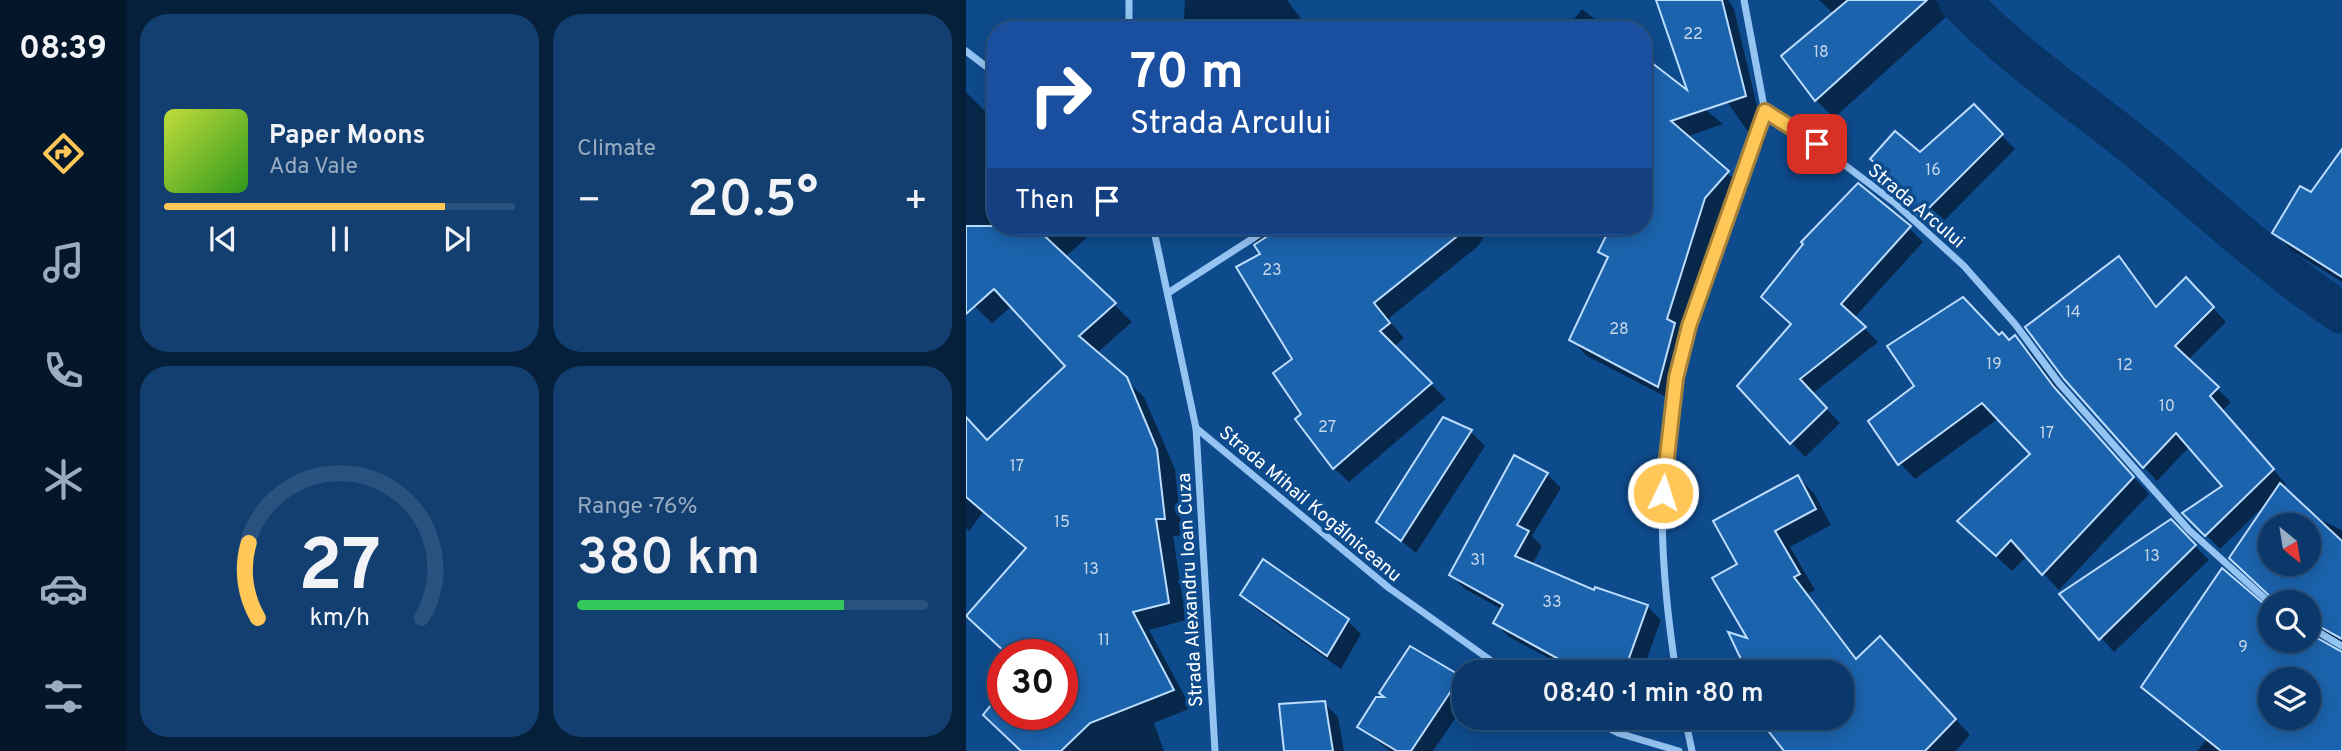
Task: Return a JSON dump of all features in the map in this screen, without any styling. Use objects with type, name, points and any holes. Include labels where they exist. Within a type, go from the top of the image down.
[{"type":"street","points":[[1129,0],[1129,21]]},
{"type":"street","points":[[1674,660],[1665,600],[1663,493],[1676,378],[1689,326],[1765,111],[1744,0]]},
{"type":"street","points":[[966,51],[987,67]]},
{"type":"street","name":"Strada Arcului","points":[[1765,111],[1817,144],[1895,203],[1964,265],[2015,324],[2059,383],[2180,521],[2258,592]]},
{"type":"street","name":"Strada Mihail Kogălniceanu","points":[[1155,235],[1196,428],[1389,588],[1490,660]]},
{"type":"street","points":[[1168,293],[1258,235]]},
{"type":"street","name":"Strada Alexandru Ioan Cuza","points":[[1196,428],[1215,751]]},
{"type":"street","points":[[2321,634],[2342,646]]},
{"type":"street","points":[[1612,730],[1679,751]]},
{"type":"street","points":[[1688,730],[1692,751]]},
{"type":"building","points":[[1656,0],[1722,0],[1746,96],[1671,121],[1729,171],[1705,198],[1667,319],[1675,323],[1658,387],[1569,340],[1608,257],[1598,252],[1606,235],[1652,235],[1652,63],[1687,90]]},
{"type":"building","points":[[1848,0],[1927,0],[1815,101],[1781,56]]},
{"type":"building","points":[[1974,104],[2003,134],[1920,217],[1867,174],[1876,164],[1870,159],[1895,131],[1920,152]]},
{"type":"building","points":[[2342,149],[2342,277],[2272,233],[2300,186],[2311,192]]},
{"type":"building","points":[[1858,183],[1911,226],[1841,304],[1866,327],[1800,379],[1827,408],[1790,444],[1737,386],[1791,324],[1761,297],[1803,244],[1801,242]]},
{"type":"building","points":[[966,226],[987,226],[987,235],[1044,235],[1116,303],[1079,336],[1127,377],[1157,449],[1165,519],[1156,519],[1169,603],[1133,612],[1174,690],[1090,723],[1061,751],[1021,751],[999,730],[1078,730],[1078,639],[991,639],[966,616],[1026,548],[966,497],[966,417],[987,440],[1065,366],[994,289],[966,314]]},
{"type":"building","points":[[1269,235],[1459,235],[1374,303],[1390,323],[1380,331],[1432,383],[1333,469],[1295,419],[1301,414],[1273,373],[1292,359],[1236,267],[1260,254],[1254,245]]},
{"type":"building","points":[[2119,256],[2156,307],[2186,277],[2214,307],[2175,346],[2219,387],[2210,396],[2274,469],[2205,536],[2182,513],[2222,486],[2176,433],[2143,468],[2064,379],[2025,327]]},
{"type":"building","points":[[1963,297],[1999,335],[2002,332],[2009,340],[2015,335],[2054,387],[2134,477],[2042,575],[2011,540],[1996,556],[1957,521],[2030,454],[1982,403],[1898,465],[1868,421],[1914,386],[1887,346]]},
{"type":"building","points":[[1443,417],[1472,430],[1401,541],[1376,522]]},
{"type":"building","points":[[1514,455],[1548,473],[1517,525],[1529,531],[1515,556],[1594,590],[1595,587],[1648,605],[1628,660],[1561,660],[1493,623],[1503,605],[1449,575]]},
{"type":"building","points":[[1798,475],[1816,509],[1775,531],[1800,574],[1794,577],[1856,659],[1880,636],[1956,719],[1925,751],[1784,751],[1768,730],[1854,730],[1854,660],[1741,660],[1728,632],[1747,638],[1712,578],[1737,564],[1713,521]]},
{"type":"building","points":[[2280,483],[2312,513],[2260,513]]},
{"type":"building","points":[[2258,515],[2258,576],[2321,576],[2321,521],[2342,541],[2342,639],[2321,627],[2321,590],[2263,590],[2229,558]]},
{"type":"building","points":[[2171,519],[2196,545],[2099,640],[2059,594]]},
{"type":"building","points":[[1263,559],[1349,619],[1327,656],[1240,595]]},
{"type":"building","points":[[2222,568],[2258,599],[2258,653],[2321,653],[2321,640],[2342,652],[2342,751],[2221,751],[2141,687]]},
{"type":"building","points":[[1410,646],[1452,671],[1452,690],[1411,751],[1397,751],[1357,727],[1376,697],[1384,697],[1379,693]]},
{"type":"building","points":[[1325,701],[1333,751],[1284,751],[1279,704]]},
{"type":"waterway","points":[[1959,0],[2022,58],[2135,146],[2262,253],[2342,313]]},
{"type":"route","points":[[1663,493],[1676,378],[1689,326],[1765,111],[1817,144]]}]
